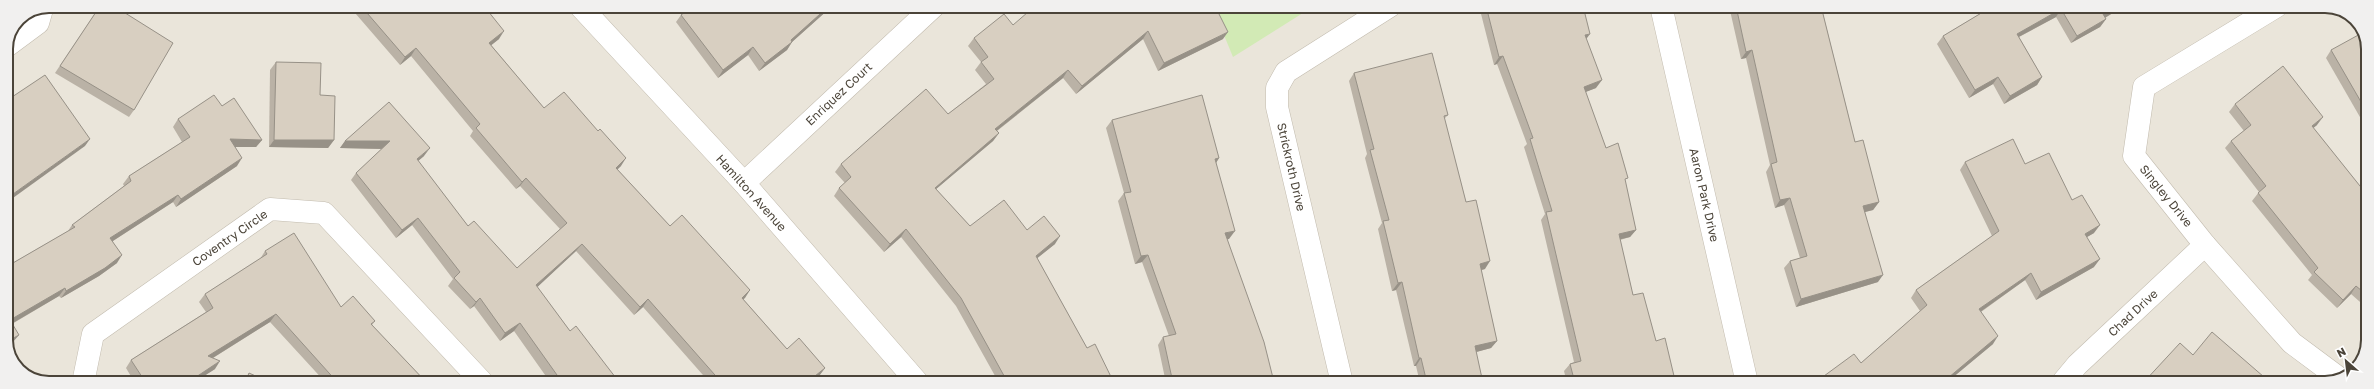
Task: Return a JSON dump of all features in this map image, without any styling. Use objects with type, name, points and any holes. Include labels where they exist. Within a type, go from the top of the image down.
[{"type":"street","name":"Hamilton Avenue","points":[[586,13],[744,183],[912,376]]},
{"type":"street","name":"Enriquez Court","points":[[744,183],[926,13]]},
{"type":"street","name":"Strickroth Drive","points":[[1340,376],[1277,107],[1276,88],[1286,72],[1379,13]]},
{"type":"street","name":"Aaron Park Drive","points":[[1663,13],[1745,376]]},
{"type":"street","name":"Singley Drive","points":[[2266,13],[2144,87],[2134,156],[2206,246],[2292,343],[2334,375]]},
{"type":"street","points":[[14,41],[38,23],[40,14]]},
{"type":"street","name":"Coventry Circle","points":[[84,376],[93,334],[270,209],[324,212],[476,376]]},
{"type":"street","name":"Chad Drive","points":[[2068,376],[2077,364],[2206,246]]},
{"type":"shaded area","points":[[2329,13],[2345,19],[2355,29],[2361,47],[2361,344],[2356,358],[2349,367],[2329,376],[45,376],[29,370],[19,360],[14,349],[13,342],[13,49],[19,29],[29,19],[42,14]]},
{"type":"green space","points":[[1215,13],[1303,13],[1233,57]]},
{"type":"building","points":[[95,13],[125,13],[173,43],[134,110],[60,66]]},
{"type":"building","points":[[367,13],[490,13],[504,31],[489,43],[544,108],[564,92],[598,131],[600,129],[626,158],[616,168],[670,226],[682,215],[750,290],[742,298],[787,349],[799,338],[825,368],[815,376],[716,376],[648,299],[640,307],[582,244],[536,285],[570,331],[576,326],[614,376],[556,376],[557,375],[520,323],[505,333],[480,298],[476,302],[454,278],[460,272],[418,218],[402,230],[356,173],[390,141],[345,141],[389,102],[430,148],[417,159],[468,226],[474,221],[517,268],[567,223],[526,178],[522,182],[476,128],[480,124],[416,48],[405,57]]},
{"type":"building","points":[[684,13],[821,13],[791,40],[792,42],[765,63],[753,47],[723,70],[681,15]]},
{"type":"building","points":[[1027,13],[1218,13],[1228,32],[1164,63],[1148,31],[1082,86],[1068,70],[995,129],[999,133],[935,188],[970,226],[1004,200],[1027,230],[1044,216],[1060,236],[1036,256],[1087,348],[1095,344],[1111,376],[1004,376],[961,298],[906,229],[890,244],[839,188],[851,177],[841,164],[926,89],[948,114],[994,79],[981,62],[988,57],[974,38],[1004,14],[1013,25]]},
{"type":"building","points":[[1488,13],[1585,13],[1590,34],[1585,35],[1602,80],[1584,87],[1606,148],[1618,143],[1628,178],[1625,179],[1636,230],[1619,234],[1633,295],[1643,293],[1656,341],[1665,338],[1674,376],[1573,376],[1570,364],[1581,361],[1546,212],[1552,211],[1530,139],[1533,138],[1503,56],[1499,57]]},
{"type":"building","points":[[1738,13],[1823,13],[1855,142],[1863,140],[1879,202],[1863,206],[1883,275],[1801,299],[1790,261],[1807,256],[1790,198],[1780,200],[1771,164],[1777,162],[1752,50],[1746,52]]},
{"type":"building","points":[[1981,13],[2054,13],[2017,34],[2042,77],[2010,96],[1998,77],[1975,90],[1943,36]]},
{"type":"building","points":[[2063,13],[2105,13],[2103,14],[2106,19],[2077,36]]},
{"type":"building","points":[[2358,35],[2361,47],[2361,102],[2331,50]]},
{"type":"building","points":[[1432,53],[1448,115],[1444,116],[1466,202],[1476,200],[1490,261],[1480,264],[1497,341],[1475,346],[1481,376],[1425,376],[1421,358],[1419,358],[1402,282],[1398,283],[1383,221],[1389,220],[1370,150],[1374,149],[1354,73]]},
{"type":"building","points":[[276,62],[321,63],[320,95],[335,96],[334,140],[274,140]]},
{"type":"building","points":[[2283,66],[2323,117],[2312,126],[2361,187],[2361,290],[2356,286],[2343,300],[2314,272],[2318,268],[2258,193],[2266,186],[2231,141],[2251,125],[2235,104]]},
{"type":"building","points":[[45,75],[90,139],[13,194],[13,96]]},
{"type":"building","points":[[214,95],[222,106],[234,98],[262,140],[230,139],[242,158],[181,199],[178,195],[110,238],[122,255],[105,268],[66,291],[65,288],[13,318],[13,263],[75,227],[72,225],[131,181],[129,176],[190,137],[178,119]]},
{"type":"building","points":[[1202,95],[1219,158],[1215,159],[1235,231],[1225,233],[1264,342],[1272,376],[1171,376],[1163,337],[1176,334],[1148,255],[1141,256],[1124,193],[1131,192],[1112,120]]},
{"type":"building","points":[[2013,139],[2025,164],[2049,153],[2072,200],[2082,195],[2100,225],[2085,234],[2100,259],[2041,292],[2031,273],[1979,309],[1998,336],[1950,376],[1824,376],[1854,354],[1861,363],[1927,305],[1916,290],[1999,231],[1965,162]]},
{"type":"building","points":[[294,233],[341,307],[353,296],[375,321],[371,324],[420,376],[332,376],[276,314],[208,356],[220,361],[198,376],[141,376],[131,360],[213,308],[205,294],[267,254],[265,251]]},
{"type":"building","points":[[13,325],[19,335],[13,338]]},
{"type":"building","points":[[2212,332],[2263,376],[2149,376],[2180,343],[2193,355]]},
{"type":"building","points":[[249,373],[256,376],[248,376]]}]
